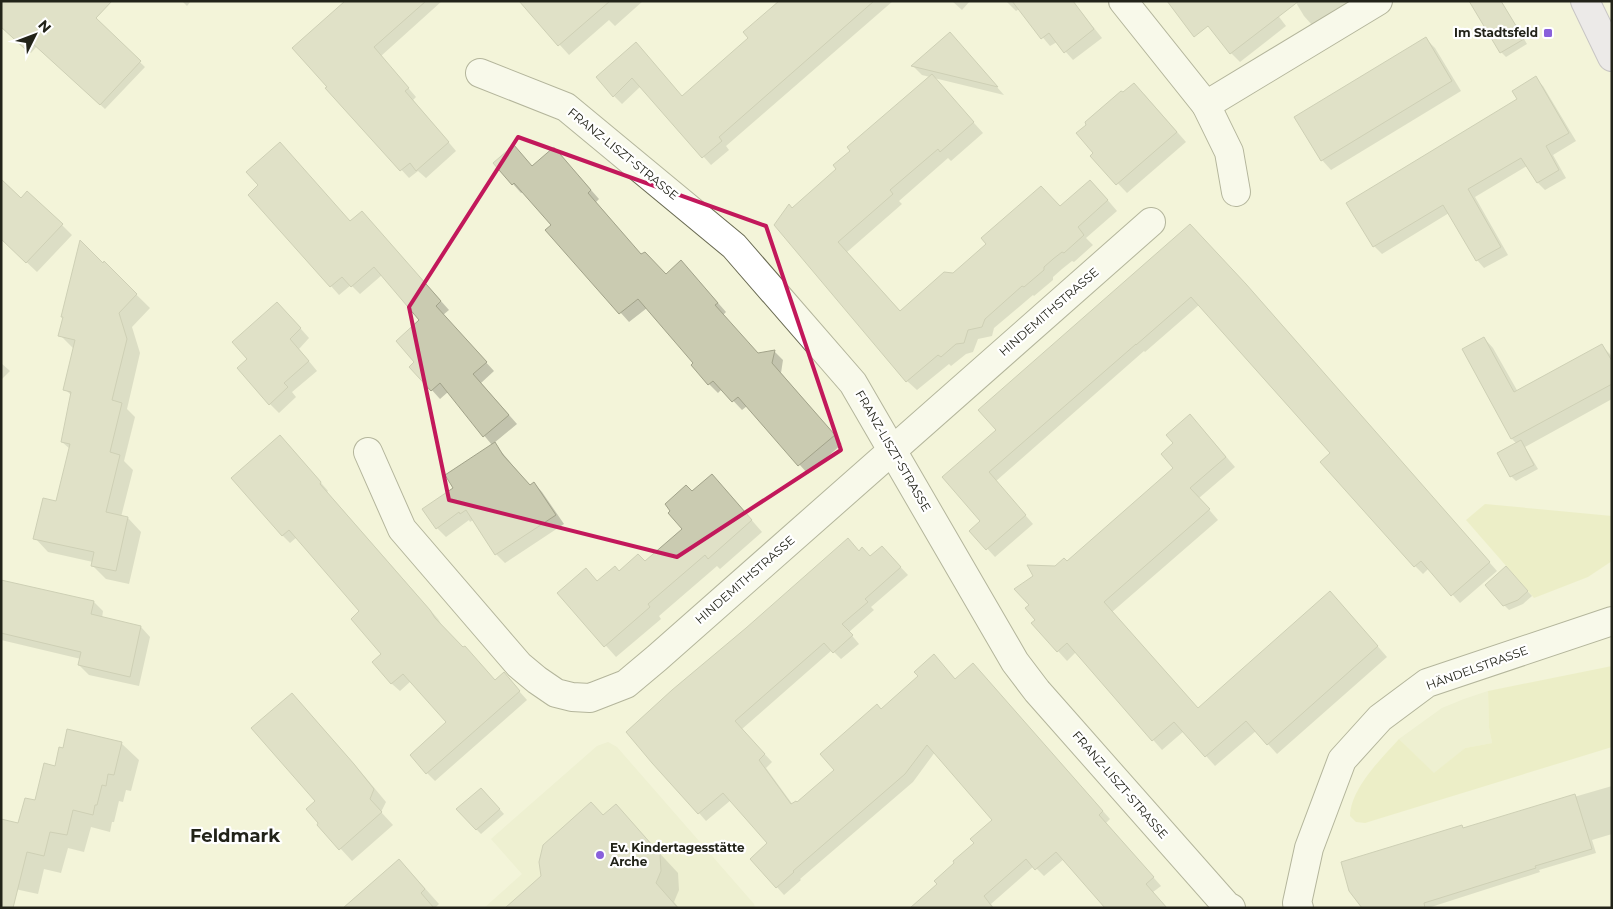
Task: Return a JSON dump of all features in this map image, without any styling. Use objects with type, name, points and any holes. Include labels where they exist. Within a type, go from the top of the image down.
[{"type":"main road","points":[[1584,1],[1612,57]]},
{"type":"street","points":[[1123,1],[1206,105],[1229,152],[1236,192]]},
{"type":"street","points":[[1206,105],[1378,1]]},
{"type":"street","name":"FRANZ-LISZT-STRASSE","points":[[480,73],[566,106],[734,246],[853,383],[1015,662],[1037,691],[1227,906],[1231,908]]},
{"type":"street","name":"HINDEMITHSTRASSE","points":[[368,452],[402,529],[519,665],[556,693],[572,697],[590,698],[626,684],[1151,222]]},
{"type":"street","name":"HÄNDELSTRASSE","points":[[1292,906],[1309,848],[1342,760],[1380,718],[1427,683],[1612,621]]},
{"type":"highlighted area","points":[[518,137],[766,226],[841,450],[677,557],[449,500],[409,307]]},
{"type":"shaded area","points":[[1485,504],[1612,516],[1612,561],[1588,577],[1534,598],[1466,520]]},
{"type":"shaded area","points":[[1612,666],[1612,747],[1365,823],[1356,822],[1350,816],[1356,795],[1368,774],[1399,739],[1434,773],[1465,748],[1492,743],[1489,728],[1488,691]]},
{"type":"shaded area","points":[[1488,691],[1489,728],[1492,743],[1465,748],[1434,774],[1399,739],[1442,708]]},
{"type":"shaded area","points":[[608,742],[617,747],[754,904],[755,908],[484,908],[522,874],[491,839],[597,746]]},
{"type":"building","points":[[1,1],[112,1],[96,18],[141,61],[100,105],[31,42],[25,49],[1,27]]},
{"type":"building","points":[[345,1],[426,1],[374,47],[409,88],[405,91],[449,142],[416,171],[410,163],[400,171],[325,88],[327,87],[292,48]]},
{"type":"building","points":[[519,1],[610,1],[558,46]]},
{"type":"building","points":[[779,1],[874,1],[719,137],[722,141],[702,158],[632,78],[613,97],[596,77],[636,42],[682,96],[748,38],[743,32]]},
{"type":"building","points":[[1012,1],[1073,1],[1094,29],[1064,53],[1049,33],[1041,39]]},
{"type":"building","points":[[1167,1],[1299,1],[1230,54],[1208,26],[1194,37]]},
{"type":"building","points":[[1469,1],[1501,1],[1524,39],[1500,53]]},
{"type":"building","points":[[950,32],[998,87],[911,66]]},
{"type":"building","points":[[1426,37],[1452,81],[1321,161],[1294,117]]},
{"type":"building","points":[[932,74],[974,122],[940,152],[938,149],[890,190],[893,194],[838,242],[900,311],[944,272],[953,273],[986,244],[981,238],[1041,186],[1060,206],[1090,180],[1108,200],[1078,227],[1084,235],[1064,253],[1062,252],[1053,259],[1044,267],[1044,270],[1024,287],[1022,286],[985,319],[982,327],[968,330],[964,343],[956,344],[941,357],[938,355],[906,382],[774,225],[789,204],[792,208],[836,169],[833,165],[850,151],[847,147]]},
{"type":"building","points":[[1536,76],[1569,133],[1546,146],[1559,170],[1537,183],[1521,158],[1468,189],[1501,247],[1476,261],[1443,205],[1373,247],[1346,203],[1517,99],[1512,91]]},
{"type":"building","points":[[1134,83],[1177,132],[1116,185],[1090,156],[1093,153],[1076,133],[1086,125],[1085,122],[1121,91],[1123,92]]},
{"type":"building","points":[[280,142],[350,221],[362,211],[441,301],[436,306],[487,362],[473,374],[509,415],[483,437],[440,383],[431,391],[409,367],[414,362],[396,341],[419,320],[374,267],[351,287],[342,277],[330,287],[248,195],[258,185],[246,172]]},
{"type":"building","points":[[514,145],[532,166],[554,147],[591,190],[588,193],[641,254],[645,252],[666,274],[681,260],[718,303],[715,305],[758,353],[775,350],[772,363],[835,435],[798,466],[738,397],[732,402],[713,381],[708,385],[691,365],[693,363],[638,299],[619,314],[545,230],[551,225],[514,183],[512,185],[493,163]]},
{"type":"building","points":[[1,179],[21,198],[27,191],[63,224],[26,263],[1,239]]},
{"type":"building","points":[[1190,224],[1246,284],[1490,562],[1451,596],[1421,561],[1414,567],[1320,462],[1330,453],[1191,297],[989,472],[1026,515],[986,550],[969,531],[980,521],[942,477],[996,430],[978,410]]},
{"type":"building","points":[[80,240],[137,294],[119,313],[127,339],[112,400],[122,403],[110,452],[120,455],[106,512],[128,517],[116,571],[91,566],[94,552],[33,539],[43,498],[56,501],[70,444],[61,442],[71,392],[63,390],[75,340],[58,336]]},
{"type":"building","points":[[277,302],[301,328],[290,339],[309,361],[284,383],[288,387],[269,405],[237,368],[247,359],[232,342]]},
{"type":"building","points":[[1484,337],[1514,392],[1602,344],[1612,361],[1612,384],[1511,439],[1462,349]]},
{"type":"building","points":[[1190,414],[1226,457],[1190,488],[1210,509],[1104,602],[1198,708],[1330,591],[1378,646],[1267,745],[1246,721],[1205,757],[1174,722],[1152,741],[1067,643],[1057,652],[1031,623],[1035,620],[1025,608],[1029,605],[1014,589],[1033,576],[1027,565],[1055,566],[1064,558],[1067,561],[1173,468],[1161,454],[1173,443],[1166,435]]},
{"type":"building","points":[[280,435],[435,618],[463,647],[465,646],[495,680],[504,672],[520,691],[426,774],[410,755],[446,722],[403,674],[391,684],[372,662],[381,654],[351,619],[359,611],[289,530],[282,536],[231,478]]},
{"type":"building","points":[[1521,440],[1534,465],[1510,477],[1497,453]]},
{"type":"building","points":[[495,442],[503,455],[530,485],[534,482],[556,515],[495,555],[466,510],[460,514],[459,512],[436,529],[422,509],[453,488],[445,475]]},
{"type":"building","points":[[712,474],[752,520],[708,559],[705,555],[648,604],[650,607],[604,647],[557,593],[586,568],[597,581],[615,566],[619,571],[638,554],[645,561],[682,529],[668,513],[670,511],[665,504],[686,485],[692,491]]},
{"type":"building","points":[[848,538],[859,551],[862,547],[870,556],[882,546],[901,567],[865,599],[868,602],[842,624],[853,635],[833,653],[824,643],[735,721],[765,754],[759,760],[791,804],[797,802],[834,770],[820,754],[877,704],[881,709],[918,676],[914,672],[934,654],[955,679],[973,663],[1103,811],[1099,815],[1154,877],[1146,884],[1167,908],[1105,908],[1056,852],[1035,870],[1026,859],[984,896],[993,908],[910,908],[937,884],[934,881],[974,843],[970,839],[992,820],[927,745],[905,774],[776,888],[750,859],[767,843],[723,793],[698,814],[652,763],[626,732]]},
{"type":"building","points":[[1506,566],[1528,591],[1518,600],[1503,606],[1485,585]]},
{"type":"building","points":[[1,580],[94,601],[91,614],[141,626],[130,677],[78,665],[81,652],[1,633]]},
{"type":"building","points":[[292,693],[374,789],[370,799],[382,812],[339,850],[306,809],[315,801],[251,728]]},
{"type":"building","points":[[67,729],[122,742],[114,775],[108,774],[106,786],[102,785],[93,815],[73,810],[67,835],[50,832],[44,856],[27,852],[13,908],[1,908],[1,819],[18,823],[25,798],[35,800],[44,763],[55,766],[59,747],[63,748]]},
{"type":"building","points":[[481,788],[500,809],[476,830],[456,809]]},
{"type":"building","points":[[1575,794],[1592,849],[1424,903],[1425,908],[1362,908],[1349,891],[1341,862],[1462,825],[1463,828]]},
{"type":"building","name":"Ev. Kindertagesstätte Arche","points":[[591,802],[603,815],[616,804],[660,854],[661,871],[656,883],[678,908],[505,908],[541,876],[539,862],[543,845]]},
{"type":"building","points":[[399,859],[425,889],[421,893],[434,908],[343,908]]},
{"type":"place","name":"Im Stadtsfeld","points":[[1548,33]]},
{"type":"place","name":"Ev. Kindertagesstätte Arche","points":[[600,855]]},
{"type":"district","name":"Feldmark","points":[[235,836]]}]
